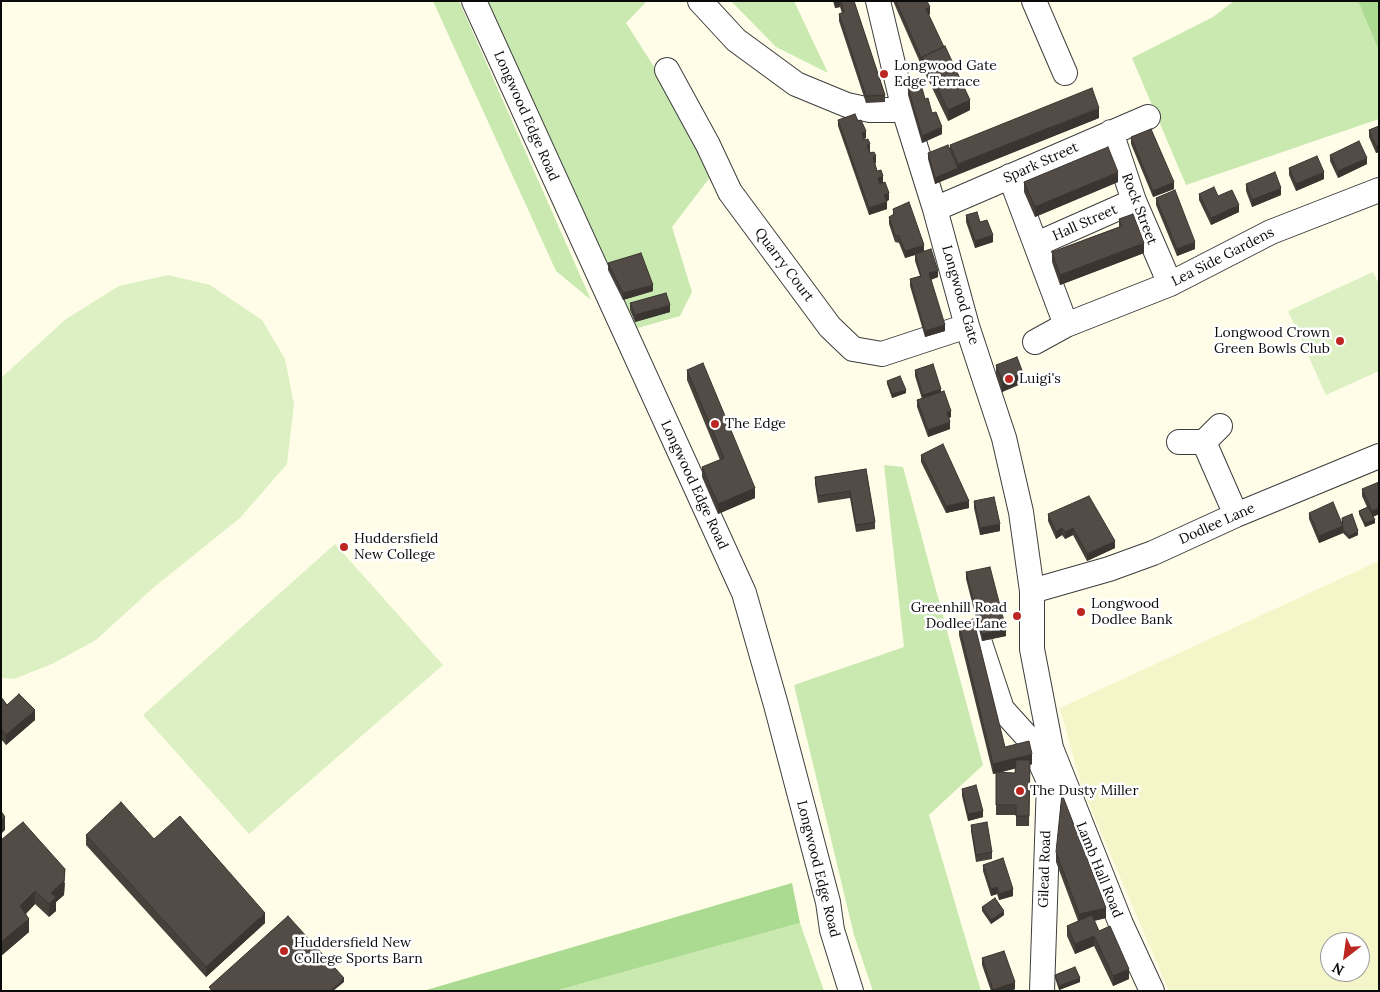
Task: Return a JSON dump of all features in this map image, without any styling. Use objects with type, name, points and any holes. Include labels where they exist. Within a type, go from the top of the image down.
[{"type":"street","name":"Longwood Edge Road","points":[[474,1],[744,593],[828,902],[832,930],[851,991]]},
{"type":"street","points":[[700,1],[736,40],[796,84],[847,105],[870,110],[904,110]]},
{"type":"street","name":"Longwood Gate","points":[[878,1],[904,110],[935,209],[967,326],[1004,438],[1021,512],[1042,588],[1032,649],[1050,748]]},
{"type":"street","points":[[1034,1],[1065,73]]},
{"type":"street","name":"Quarry Court","points":[[667,70],[708,145],[730,192],[830,327],[853,349],[882,354],[967,326]]},
{"type":"street","name":"Spark Street","points":[[935,209],[1148,117]]},
{"type":"street","name":"Rock Street","points":[[1111,132],[1134,201],[1170,284]]},
{"type":"street","points":[[1010,176],[1066,325]]},
{"type":"street","name":"Lea Side Gardens","points":[[1035,342],[1066,325],[1170,284],[1271,232],[1379,190]]},
{"type":"street","name":"Hall Street","points":[[1037,244],[1134,201]]},
{"type":"street","points":[[1179,442],[1212,434],[1236,515]]},
{"type":"street","name":"Dodlee Lane","points":[[1042,588],[1153,553],[1236,515],[1379,456]]},
{"type":"street","points":[[976,631],[1002,709],[1030,740],[1047,778]]},
{"type":"street","name":"Gilead Road","points":[[1042,991],[1047,778],[1050,748]]},
{"type":"street","name":"Lamb Hall Road","points":[[1050,748],[1121,924],[1152,991]]},
{"type":"green space","points":[[433,1],[459,1],[591,300],[556,271]]},
{"type":"green space","points":[[484,1],[647,1],[626,23],[658,73],[711,176],[672,227],[692,292],[680,316],[634,329]]},
{"type":"green space","points":[[731,1],[794,1],[828,73],[776,47]]},
{"type":"green space","points":[[1234,1],[1358,1],[1379,51],[1379,119],[1186,185],[1132,58],[1213,17]]},
{"type":"green space","points":[[1358,1],[1379,1],[1379,51]]},
{"type":"green space","name":"Longwood Crown Green Bowls Club","points":[[1373,272],[1379,284],[1379,371],[1326,395],[1288,311]]},
{"type":"green space","points":[[168,275],[210,285],[262,320],[285,359],[294,404],[287,464],[240,518],[153,588],[96,640],[52,664],[14,679],[1,678],[1,378],[66,319],[119,286]]},
{"type":"green space","points":[[884,465],[903,467],[983,765],[929,815],[981,991],[873,991],[854,935],[794,685],[904,647]]},
{"type":"green space","points":[[335,544],[443,665],[249,834],[143,715]]},
{"type":"green space","points":[[1379,561],[1379,991],[1169,991],[1082,788],[1060,708]]},
{"type":"green space","points":[[792,883],[800,923],[555,991],[423,991]]},
{"type":"green space","points":[[800,923],[824,991],[555,991]]},
{"type":"building","points":[[841,1],[854,1],[885,95],[866,96],[839,14],[844,12]]},
{"type":"building","points":[[896,1],[927,1],[930,7],[926,9],[944,47],[922,57],[922,60]]},
{"type":"building","points":[[945,46],[970,100],[948,110],[922,57]]},
{"type":"building","points":[[921,84],[925,99],[928,98],[932,113],[936,112],[942,127],[922,136],[908,88]]},
{"type":"building","points":[[1092,88],[1099,108],[958,164],[950,145]]},
{"type":"building","points":[[855,114],[858,121],[861,120],[866,131],[862,133],[864,140],[868,139],[870,144],[867,145],[870,153],[874,152],[876,156],[873,157],[877,171],[881,170],[883,176],[878,178],[880,184],[885,182],[889,193],[884,195],[887,202],[869,208],[838,120]]},
{"type":"building","points":[[1379,126],[1379,145],[1376,146],[1369,130]]},
{"type":"building","points":[[1151,129],[1174,182],[1153,191],[1131,137]]},
{"type":"building","points":[[1359,141],[1367,158],[1338,171],[1330,155]]},
{"type":"building","points":[[948,145],[958,168],[935,178],[928,153]]},
{"type":"building","points":[[1108,147],[1118,172],[1035,207],[1024,182]]},
{"type":"building","points":[[1317,156],[1324,172],[1296,184],[1289,168]]},
{"type":"building","points":[[1275,172],[1281,188],[1252,200],[1246,184]]},
{"type":"building","points":[[1214,187],[1218,196],[1232,190],[1239,205],[1211,218],[1199,194]]},
{"type":"building","points":[[1175,190],[1195,242],[1177,249],[1156,198]]},
{"type":"building","points":[[909,202],[924,245],[905,251],[899,236],[895,235],[889,217],[894,214],[893,209]]},
{"type":"building","points":[[977,212],[980,222],[987,220],[993,235],[975,241],[966,215]]},
{"type":"building","points":[[1133,214],[1144,243],[1060,275],[1052,252],[1122,226],[1119,219]]},
{"type":"building","points":[[931,249],[938,271],[929,273],[945,325],[925,331],[910,279],[921,276],[915,254]]},
{"type":"building","points":[[641,253],[653,285],[623,293],[608,263]]},
{"type":"building","points":[[666,293],[670,305],[635,315],[630,303]]},
{"type":"building","points":[[1017,357],[1023,373],[1002,381],[996,365]]},
{"type":"building","name":"The Edge","points":[[703,363],[755,488],[718,504],[702,467],[724,458],[687,370]]},
{"type":"building","points":[[933,364],[941,389],[923,395],[915,370]]},
{"type":"building","points":[[900,376],[906,390],[892,394],[887,381]]},
{"type":"building","points":[[944,391],[951,411],[947,412],[950,422],[928,430],[917,400]]},
{"type":"building","points":[[943,444],[969,501],[946,506],[921,455]]},
{"type":"building","points":[[866,469],[875,522],[856,525],[850,491],[818,496],[815,477]]},
{"type":"building","points":[[1379,482],[1379,508],[1372,511],[1362,489]]},
{"type":"building","points":[[1089,496],[1115,541],[1087,554],[1073,528],[1065,532],[1062,528],[1056,532],[1048,514]]},
{"type":"building","points":[[994,497],[1000,524],[980,528],[974,501]]},
{"type":"building","points":[[1333,502],[1343,526],[1319,536],[1309,513]]},
{"type":"building","points":[[1368,507],[1375,520],[1365,523],[1359,511]]},
{"type":"building","points":[[1352,514],[1358,531],[1349,536],[1343,529],[1342,518]]},
{"type":"building","points":[[990,567],[1006,629],[982,634],[966,572]]},
{"type":"building","points":[[974,622],[1005,747],[1029,741],[1032,754],[993,764],[959,625]]},
{"type":"building","points":[[19,694],[35,710],[6,735],[1,729],[1,697],[7,705]]},
{"type":"building","points":[[1016,760],[1030,760],[1029,816],[1016,816],[1016,805],[996,805],[996,772],[1015,773]]},
{"type":"building","points":[[976,785],[983,811],[968,814],[962,789]]},
{"type":"building","points":[[1062,794],[1106,908],[1079,914],[1056,852]]},
{"type":"building","points":[[121,802],[154,839],[180,816],[265,913],[206,967],[86,835]]},
{"type":"building","points":[[1,811],[5,817],[1,820]]},
{"type":"building","points":[[23,822],[65,869],[64,881],[51,893],[56,897],[49,904],[35,891],[20,906],[29,919],[1,942],[1,840]]},
{"type":"building","points":[[987,822],[992,852],[976,855],[971,825]]},
{"type":"building","points":[[1003,858],[1013,889],[999,894],[997,887],[991,889],[983,865]]},
{"type":"building","points":[[995,898],[1004,911],[991,920],[982,907]]},
{"type":"building","points":[[1092,915],[1099,931],[1110,926],[1129,969],[1113,976],[1094,936],[1075,944],[1067,926]]},
{"type":"building","name":"Huddersfield New College Sports Barn","points":[[288,916],[344,978],[330,991],[212,991],[209,987]]},
{"type":"building","points":[[1004,951],[1015,982],[993,990],[982,958]]},
{"type":"building","points":[[1075,967],[1080,978],[1059,986],[1055,975]]},
{"type":"place","name":"Longwood Gate Edge Terrace","points":[[884,74]]},
{"type":"place","name":"Longwood Crown Green Bowls Club","points":[[1340,341]]},
{"type":"place","name":"Luigi's","points":[[1009,379]]},
{"type":"place","name":"The Edge","points":[[715,424]]},
{"type":"place","name":"Huddersfield New College","points":[[344,547]]},
{"type":"place","name":"Longwood Dodlee Bank","points":[[1081,612]]},
{"type":"place","name":"Greenhill Road Dodlee Lane","points":[[1017,616]]},
{"type":"place","name":"The Dusty Miller","points":[[1020,791]]},
{"type":"place","name":"Huddersfield New College Sports Barn","points":[[284,951]]}]
